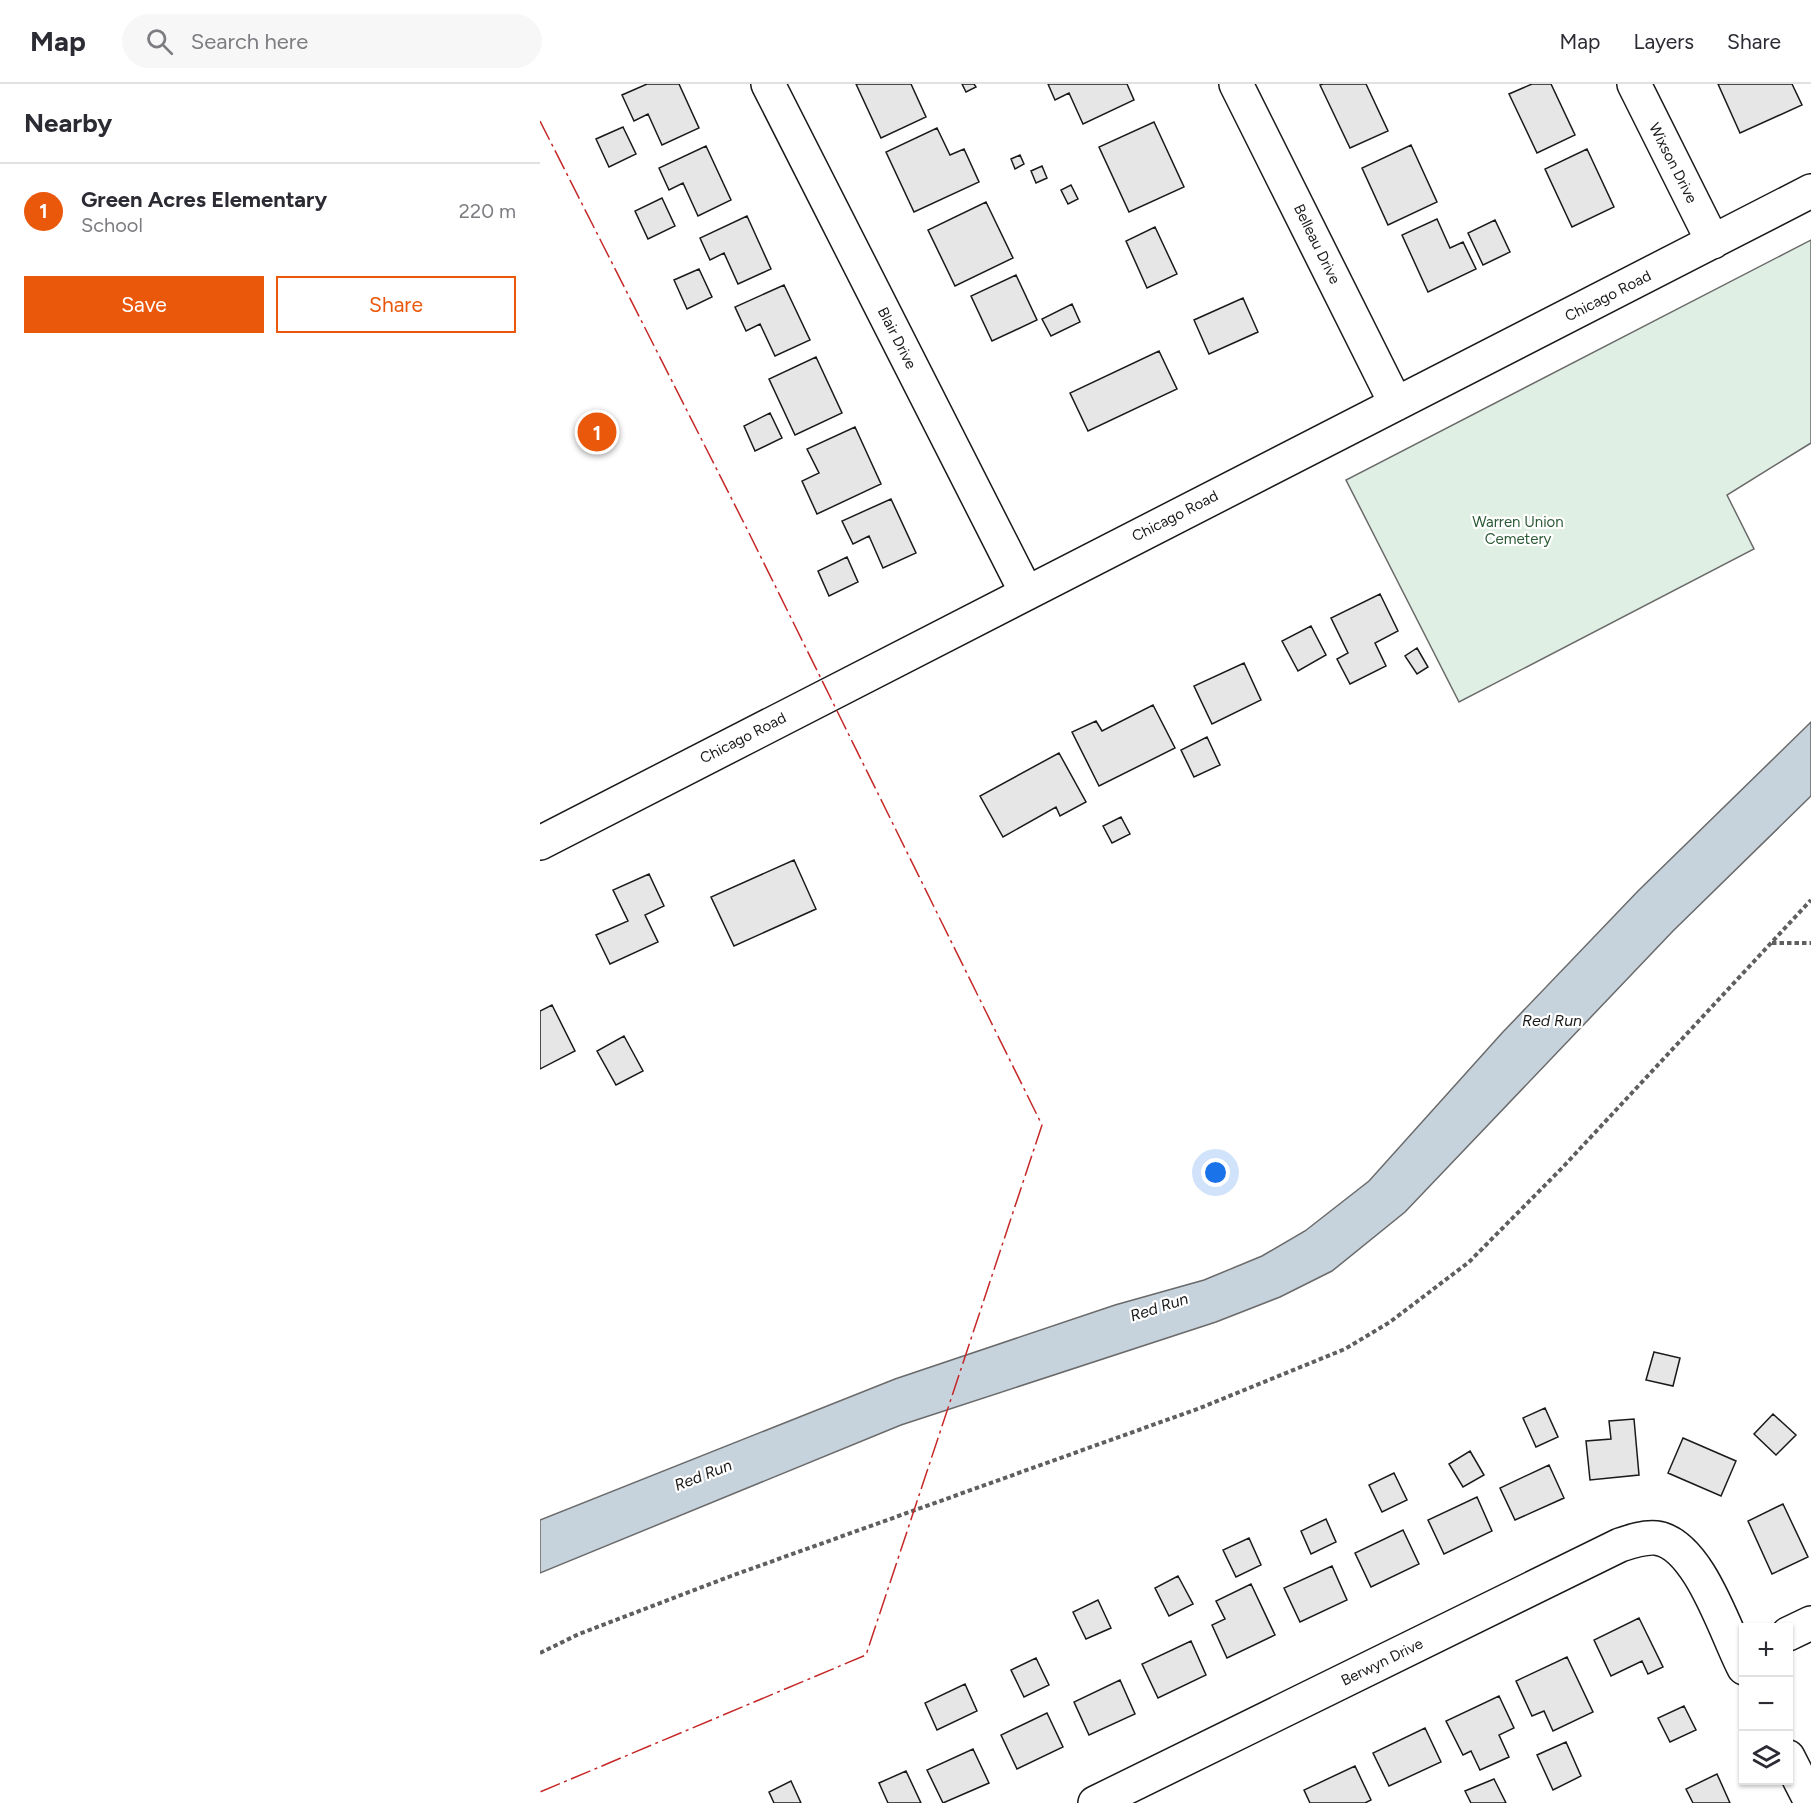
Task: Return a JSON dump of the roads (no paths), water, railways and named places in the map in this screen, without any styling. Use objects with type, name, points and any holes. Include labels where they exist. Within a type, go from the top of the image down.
[{"type":"street","name":"Blair Drive","points":[[768,84],[1026,592]]},
{"type":"street","name":"Belleau Drive","points":[[1236,84],[1396,404]]},
{"type":"street","name":"Wixson Drive","points":[[1634,84],[1713,242]]},
{"type":"street","name":"Chicago Road","points":[[540,843],[1811,191]]},
{"type":"street","name":"Berwyn Drive","points":[[1095,1803],[1620,1545],[1644,1538],[1658,1538],[1673,1544],[1696,1567],[1739,1654]]},
{"type":"street","points":[[1793,1632],[1811,1623]]},
{"type":"street","points":[[1793,1767],[1811,1802]]},
{"type":"water","name":"Red Run","points":[[1811,722],[1811,796],[1673,931],[1405,1212],[1332,1271],[1280,1297],[1216,1322],[901,1425],[540,1573],[540,1520],[895,1379],[1115,1305],[1204,1280],[1262,1256],[1305,1231],[1369,1181],[1502,1033],[1638,891]]},
{"type":"place","name":"Green Acres Elementary","points":[[597,432]]},
{"type":"park label","name":"Warren Union Cemetery","points":[[1518,530]]}]
